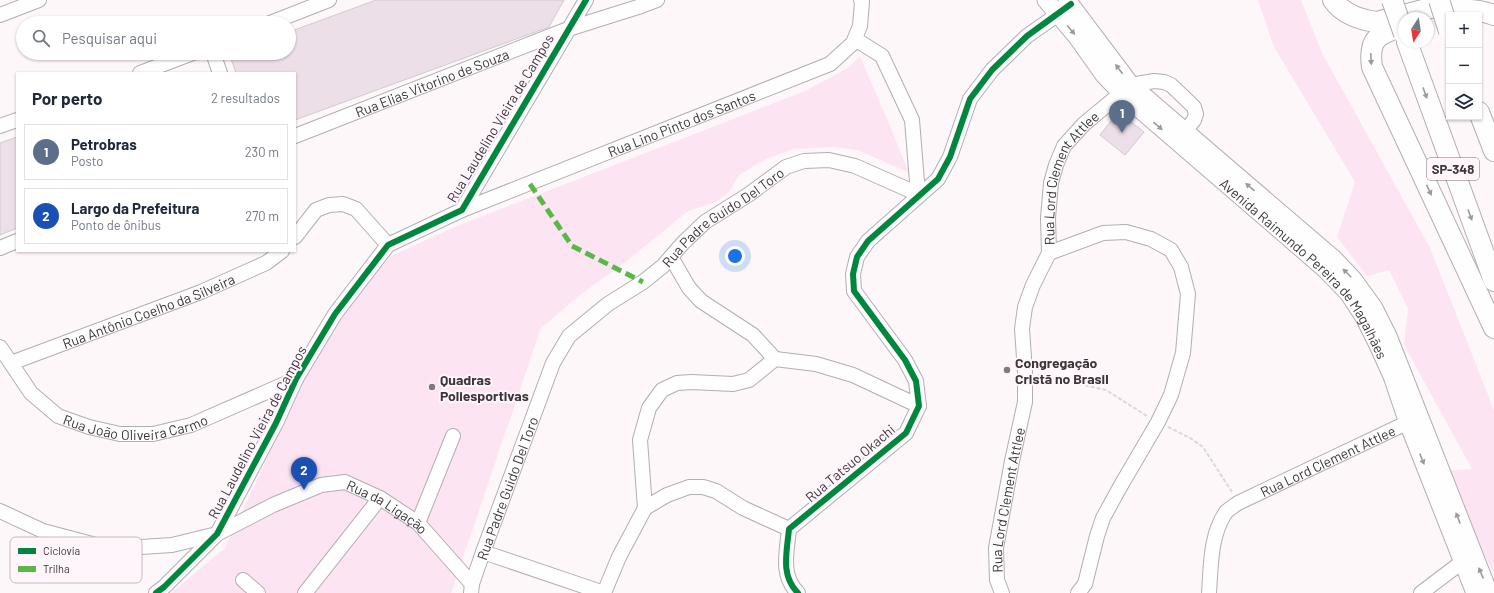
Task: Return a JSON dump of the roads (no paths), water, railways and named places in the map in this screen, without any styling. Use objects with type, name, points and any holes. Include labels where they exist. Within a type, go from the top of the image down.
[{"type":"highway","points":[[1333,0],[1341,10],[1365,21],[1377,22],[1461,0]]},
{"type":"highway","points":[[1392,0],[1398,17]]},
{"type":"highway","points":[[1439,0],[1446,22]]},
{"type":"highway","points":[[1434,17],[1466,9],[1483,11],[1494,15]]},
{"type":"highway","points":[[1398,28],[1387,31],[1373,42],[1371,47],[1372,67],[1494,328]]},
{"type":"highway","name":"SP-348","points":[[1409,49],[1494,281]]},
{"type":"highway","name":"SP-348","points":[[1482,120],[1494,151]]},
{"type":"main road","name":"Avenida Raimundo Pereira de Magalhães","points":[[1046,0],[1057,15],[1077,37],[1104,75],[1126,89],[1181,137],[1334,259],[1353,279],[1374,308],[1388,336],[1413,420],[1467,557],[1475,593]]},
{"type":"main road","name":"Avenida Raimundo Pereira de Magalhães","points":[[1069,2],[1126,89]]},
{"type":"main road","name":"Avenida Raimundo Pereira de Magalhães","points":[[1467,557],[1489,593]]},
{"type":"street","points":[[0,15],[39,0]]},
{"type":"street","points":[[288,16],[329,0]]},
{"type":"street","name":"Rua Laudelino Vieira de Campos","points":[[156,593],[164,587],[217,534],[276,423],[296,379],[335,314],[388,245],[462,210],[586,0]]},
{"type":"street","points":[[568,29],[657,0]]},
{"type":"street","name":"Rua Lino Pinto dos Santos","points":[[462,210],[830,64],[853,43],[855,39],[860,26],[861,0]]},
{"type":"street","points":[[919,406],[916,381],[905,360],[854,291],[853,274],[857,257],[868,241],[918,194],[938,179],[950,157],[970,99],[992,70],[1027,36],[1057,15],[1069,2]]},
{"type":"street","name":"Rua Elias Vitorino de Souza","points":[[296,136],[568,29]]},
{"type":"street","points":[[855,39],[882,56],[912,120],[918,194]]},
{"type":"street","points":[[143,72],[174,60]]},
{"type":"street","points":[[215,60],[220,72]]},
{"type":"street","points":[[1126,89],[1154,81],[1164,82],[1171,85],[1194,107],[1196,114],[1194,120],[1181,137]]},
{"type":"street","name":"Rua Lord Clement Attlee","points":[[1002,593],[997,580],[996,548],[1012,461],[1025,402],[1025,372],[1022,329],[1025,307],[1033,285],[1049,253],[1048,218],[1051,183],[1056,165],[1064,146],[1084,124],[1126,89]]},
{"type":"street","points":[[0,126],[16,120]]},
{"type":"street","name":"Rua Padre Guido Del Toro","points":[[472,588],[483,552],[552,363],[569,336],[608,304],[643,282],[663,266],[704,222],[748,196],[786,167],[804,161],[829,160],[855,166],[918,194]]},
{"type":"street","points":[[296,237],[316,210],[329,205],[343,204],[356,209],[388,245]]},
{"type":"street","points":[[1049,253],[1103,233],[1126,232],[1151,239],[1171,250],[1182,267],[1188,294],[1184,353],[1171,395],[1158,422],[1103,518],[1085,584],[1078,593]]},
{"type":"street","points":[[0,248],[16,241]]},
{"type":"street","name":"Rua Antônio Coelho da Silveira","points":[[11,363],[201,292],[266,263],[281,252]]},
{"type":"street","points":[[671,257],[689,288],[701,301],[753,335],[775,359],[816,364],[853,375],[919,406]]},
{"type":"street","name":"Rua João Oliveira Carmo","points":[[0,346],[31,393],[58,416],[89,427],[120,434],[153,434],[191,425],[296,379]]},
{"type":"street","points":[[645,508],[640,440],[649,408],[662,390],[677,383],[691,382],[733,384],[749,380],[775,359]]},
{"type":"street","name":"Rua Tatsuo Okachi","points":[[789,529],[906,433],[919,406]]},
{"type":"street","name":"Rua Lord Clement Attlee","points":[[1209,593],[1213,542],[1219,525],[1227,512],[1238,503],[1413,420]]},
{"type":"street","points":[[418,523],[453,436]]},
{"type":"street","name":"Rua da Ligação","points":[[217,534],[273,506],[320,485],[345,482],[380,498],[418,523],[472,588]]},
{"type":"street","points":[[483,552],[604,593],[619,557],[645,508],[667,495],[689,487],[703,487],[716,491],[743,508],[789,529],[785,569],[792,587],[798,593]]},
{"type":"street","points":[[305,593],[380,498]]},
{"type":"street","points":[[0,511],[43,531],[66,537]]},
{"type":"street","points":[[142,547],[172,545],[217,534]]},
{"type":"street","points":[[1421,593],[1467,557]]},
{"type":"street","points":[[243,580],[258,593]]},
{"type":"place","name":"Petrobras","points":[[1122,133]]},
{"type":"place","name":"Congregação Cristã no Brasil","points":[[1007,370]]},
{"type":"place","name":"Quadras Poliesportivas","points":[[432,387]]},
{"type":"place","name":"Largo da Prefeitura","points":[[304,490]]}]
